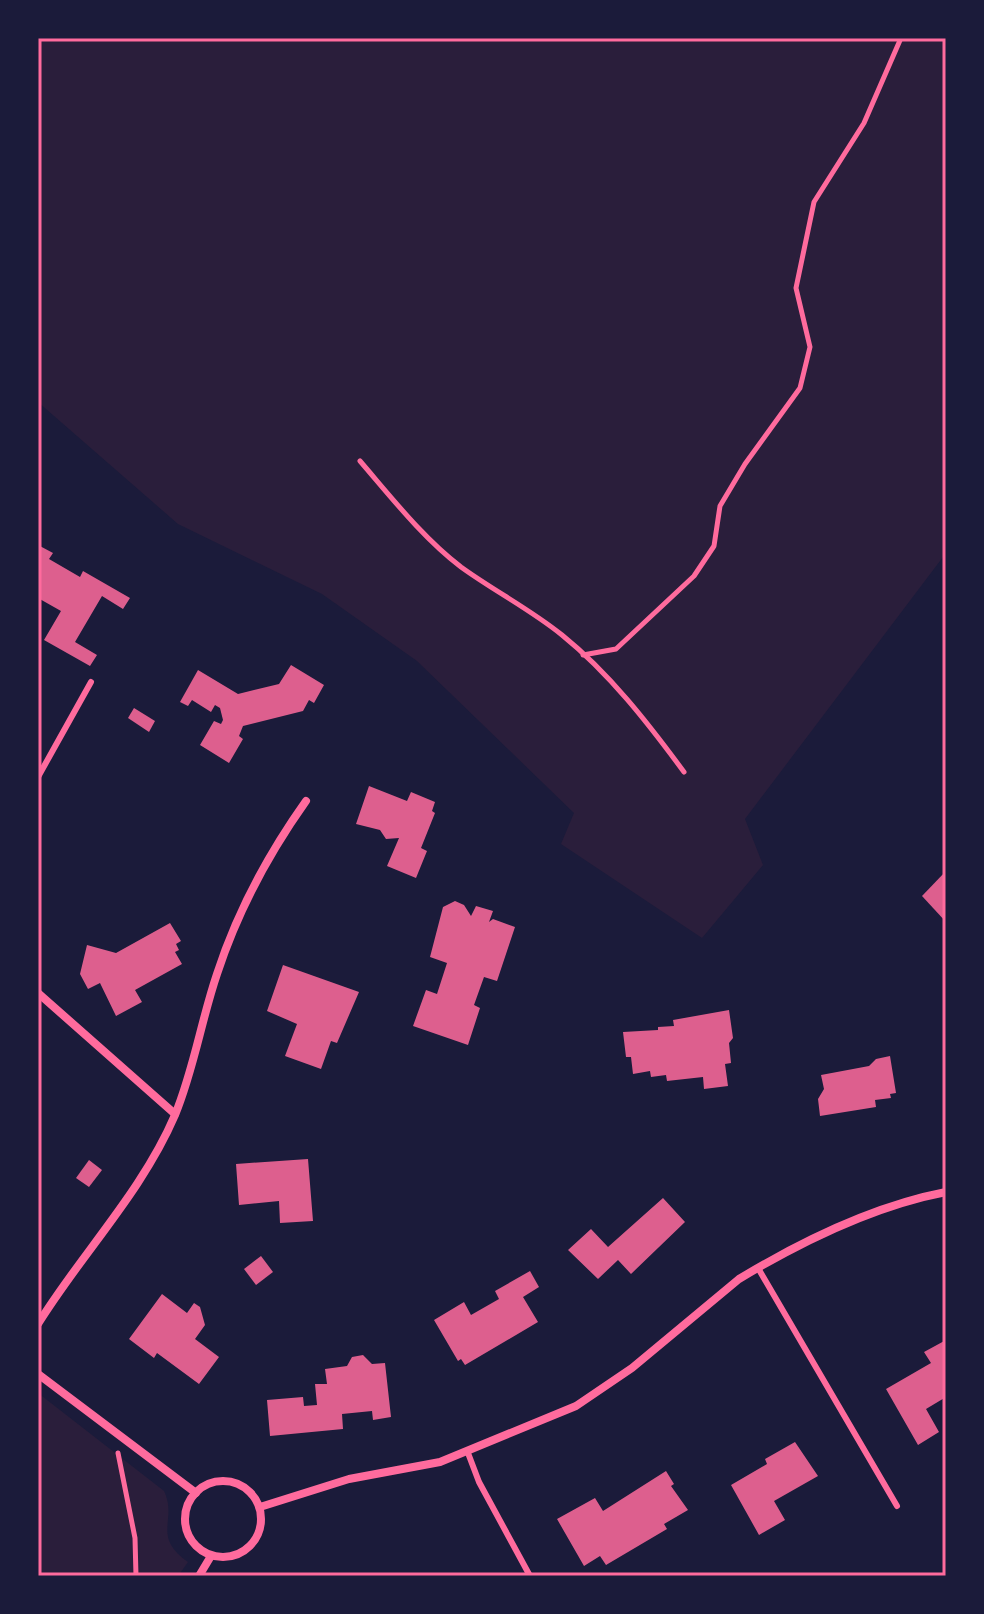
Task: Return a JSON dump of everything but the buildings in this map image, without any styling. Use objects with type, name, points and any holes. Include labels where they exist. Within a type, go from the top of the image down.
[{"type":"street","points":[[38,1324],[156,1155],[175,1114],[217,974],[236,925],[280,839],[306,801]]},
{"type":"street","points":[[38,993],[175,1114]]},
{"type":"street","points":[[260,1507],[349,1479],[468,1453],[576,1406],[632,1368],[739,1279],[758,1268],[814,1237],[920,1197],[946,1192]]},
{"type":"street","points":[[38,1374],[196,1493]]},
{"type":"street","points":[[215,1482],[237,1484],[247,1489],[260,1507],[259,1535],[239,1555],[211,1556],[201,1551],[188,1534],[186,1512],[196,1493],[215,1482]]},
{"type":"street","points":[[199,1576],[211,1556]]},
{"type":"lane","points":[[38,777],[91,682]]},
{"type":"lane","points":[[758,1268],[897,1506]]},
{"type":"lane","points":[[468,1453],[479,1482],[530,1576]]},
{"type":"path","points":[[583,655],[616,649],[694,576],[714,546],[720,506],[745,464],[800,388],[810,347],[796,288],[814,202],[864,123],[901,38]]},
{"type":"path","points":[[360,461],[415,523],[461,566],[515,599],[583,655],[647,722],[684,772]]},
{"type":"path","points":[[119,1436],[117,1450],[135,1538],[136,1576]]},
{"type":"shaded area","points":[[38,38],[946,38],[946,553],[745,819],[763,865],[702,938],[561,844],[574,813],[417,661],[322,594],[178,524],[38,402]]},
{"type":"shaded area","points":[[38,1393],[164,1491],[168,1501],[168,1536],[177,1553],[188,1562],[178,1576],[38,1576]]}]
